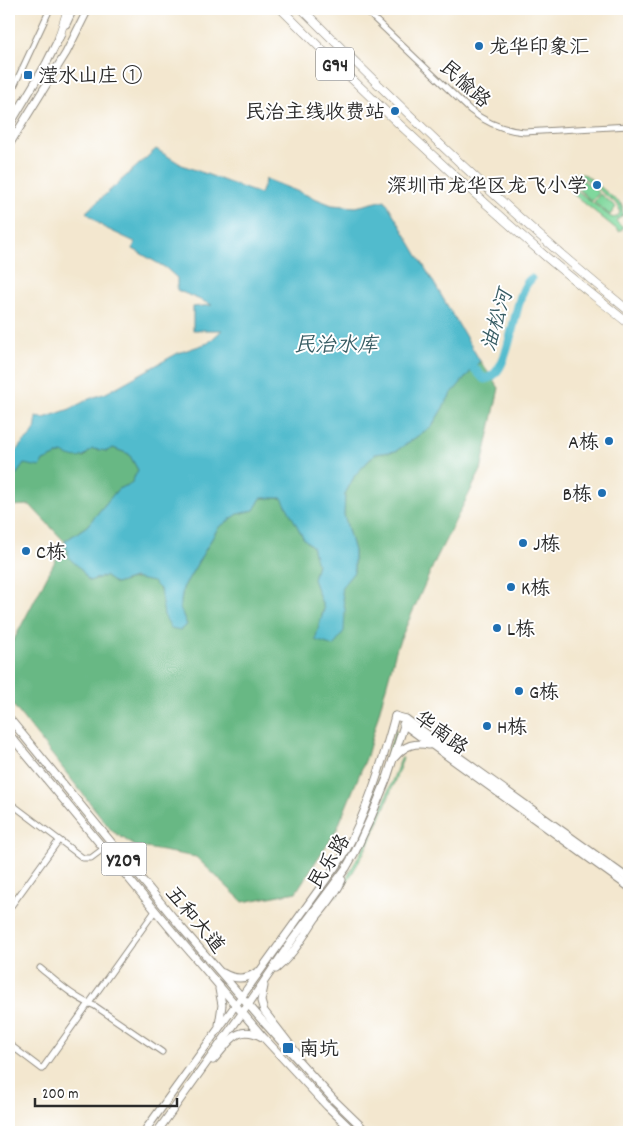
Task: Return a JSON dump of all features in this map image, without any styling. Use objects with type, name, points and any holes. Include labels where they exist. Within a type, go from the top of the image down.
[{"type":"highway","points":[[59,37],[68,9]]},
{"type":"highway","name":"G94","points":[[281,9],[335,64],[438,160],[564,272],[629,324]]},
{"type":"highway","name":"G94","points":[[302,9],[443,149],[555,250],[629,311]]},
{"type":"main road","points":[[9,126],[46,64],[73,9]]},
{"type":"main road","points":[[9,145],[66,53],[88,9]]},
{"type":"main road","name":"华南路","points":[[395,716],[629,879]]},
{"type":"main road","name":"民乐路","points":[[144,1132],[332,873],[354,837],[380,768],[395,716]]},
{"type":"main road","name":"五和大道","points":[[9,718],[49,769],[214,966],[334,1100],[367,1132]]},
{"type":"main road","name":"华南路","points":[[405,722],[433,746],[629,887]]},
{"type":"main road","name":"民乐路","points":[[202,1069],[293,939],[346,868],[364,833],[392,762],[405,722]]},
{"type":"main road","name":"五和大道","points":[[9,734],[236,1006],[327,1106],[354,1132]]},
{"type":"main road","points":[[392,762],[400,751],[410,745],[420,743],[433,746]]},
{"type":"main road","points":[[214,966],[231,977],[242,979],[251,976],[263,967]]},
{"type":"main road","points":[[268,977],[261,996],[264,1011],[314,1077]]},
{"type":"main road","points":[[216,982],[220,990],[222,1005],[220,1024],[216,1034]]},
{"type":"main road","points":[[157,1132],[202,1069],[220,1053],[230,1039],[236,1034],[250,1032],[264,1038]]},
{"type":"main road","points":[[194,1063],[202,1069]]},
{"type":"street","points":[[9,97],[50,9]]},
{"type":"street","name":"民愉路","points":[[364,9],[470,110],[495,126],[524,132],[629,126]]},
{"type":"street","points":[[9,802],[85,858],[91,858],[103,848]]},
{"type":"street","points":[[9,910],[59,840]]},
{"type":"street","points":[[9,1044],[42,1069],[155,911]]},
{"type":"street","points":[[40,968],[62,986],[162,1052]]},
{"type":"green space","points":[[577,173],[586,175],[622,205],[623,215],[616,221],[623,228],[620,232],[573,194],[570,182]],"holes":[[[578,177],[584,178],[618,205],[620,211],[617,217],[611,217],[575,189],[573,181]]]},
{"type":"green space","points":[[583,180],[599,193],[592,201],[577,188]]},
{"type":"green space","points":[[600,194],[616,207],[610,215],[594,202]]},
{"type":"green space","points":[[480,361],[499,388],[481,470],[436,559],[397,647],[367,756],[337,829],[296,892],[243,902],[196,857],[135,846],[112,831],[9,700],[9,649],[65,542],[30,505],[9,506],[9,476],[16,475],[24,464],[43,461],[62,453],[84,457],[92,449],[107,451],[113,448],[129,454],[138,470],[131,484],[118,489],[87,526],[65,541],[69,558],[80,567],[89,581],[105,576],[116,584],[134,579],[152,581],[160,590],[164,615],[187,625],[180,608],[183,588],[218,528],[238,514],[254,510],[261,498],[283,498],[304,539],[312,546],[317,564],[313,579],[324,609],[321,615],[345,609],[341,588],[354,572],[354,551],[344,515],[345,494],[355,475],[375,454],[396,451],[432,426],[451,394]]},
{"type":"green space","points":[[396,729],[394,743],[366,820],[334,879],[368,811]]},
{"type":"green space","points":[[401,758],[403,758],[375,830],[357,865],[336,897],[368,839]]},
{"type":"water","name":"民治水库","points":[[156,149],[182,165],[260,194],[266,179],[332,205],[356,207],[385,200],[480,361],[451,394],[432,426],[396,451],[375,454],[355,475],[345,494],[344,515],[354,551],[354,572],[341,588],[345,609],[344,631],[334,646],[315,640],[324,609],[313,579],[317,564],[312,546],[304,539],[282,498],[261,498],[254,510],[238,514],[218,528],[183,588],[180,608],[187,625],[180,630],[171,628],[164,615],[160,589],[153,582],[134,578],[116,584],[105,576],[89,581],[80,568],[69,558],[65,541],[87,526],[118,489],[131,484],[138,470],[129,454],[113,448],[107,451],[92,449],[84,456],[78,458],[62,453],[43,461],[40,467],[24,464],[16,475],[9,476],[9,454],[16,452],[33,434],[36,417],[44,418],[106,393],[178,353],[208,343],[222,330],[193,330],[193,307],[212,305],[177,290],[177,278],[166,268],[133,249],[135,242],[103,227],[86,212]]},
{"type":"waterway","name":"油松河","points":[[474,368],[484,379],[494,375],[501,365],[507,350],[520,300],[525,287],[531,279]]},
{"type":"place","name":"龙华印象汇","points":[[479,46]]},
{"type":"place","name":"滢水山庄 ①","points":[[28,75]]},
{"type":"place","name":"民治主线收费站","points":[[395,111]]},
{"type":"place","name":"深圳市龙华区龙飞小学","points":[[597,185]]},
{"type":"place","name":"A栋","points":[[609,441]]},
{"type":"place","name":"B栋","points":[[602,493]]},
{"type":"place","name":"J栋","points":[[523,543]]},
{"type":"place","name":"C栋","points":[[26,551]]},
{"type":"place","name":"K栋","points":[[511,587]]},
{"type":"place","name":"L栋","points":[[497,628]]},
{"type":"place","name":"G栋","points":[[519,691]]},
{"type":"place","name":"H栋","points":[[487,726]]},
{"type":"place","name":"南坑","points":[[288,1048]]}]
